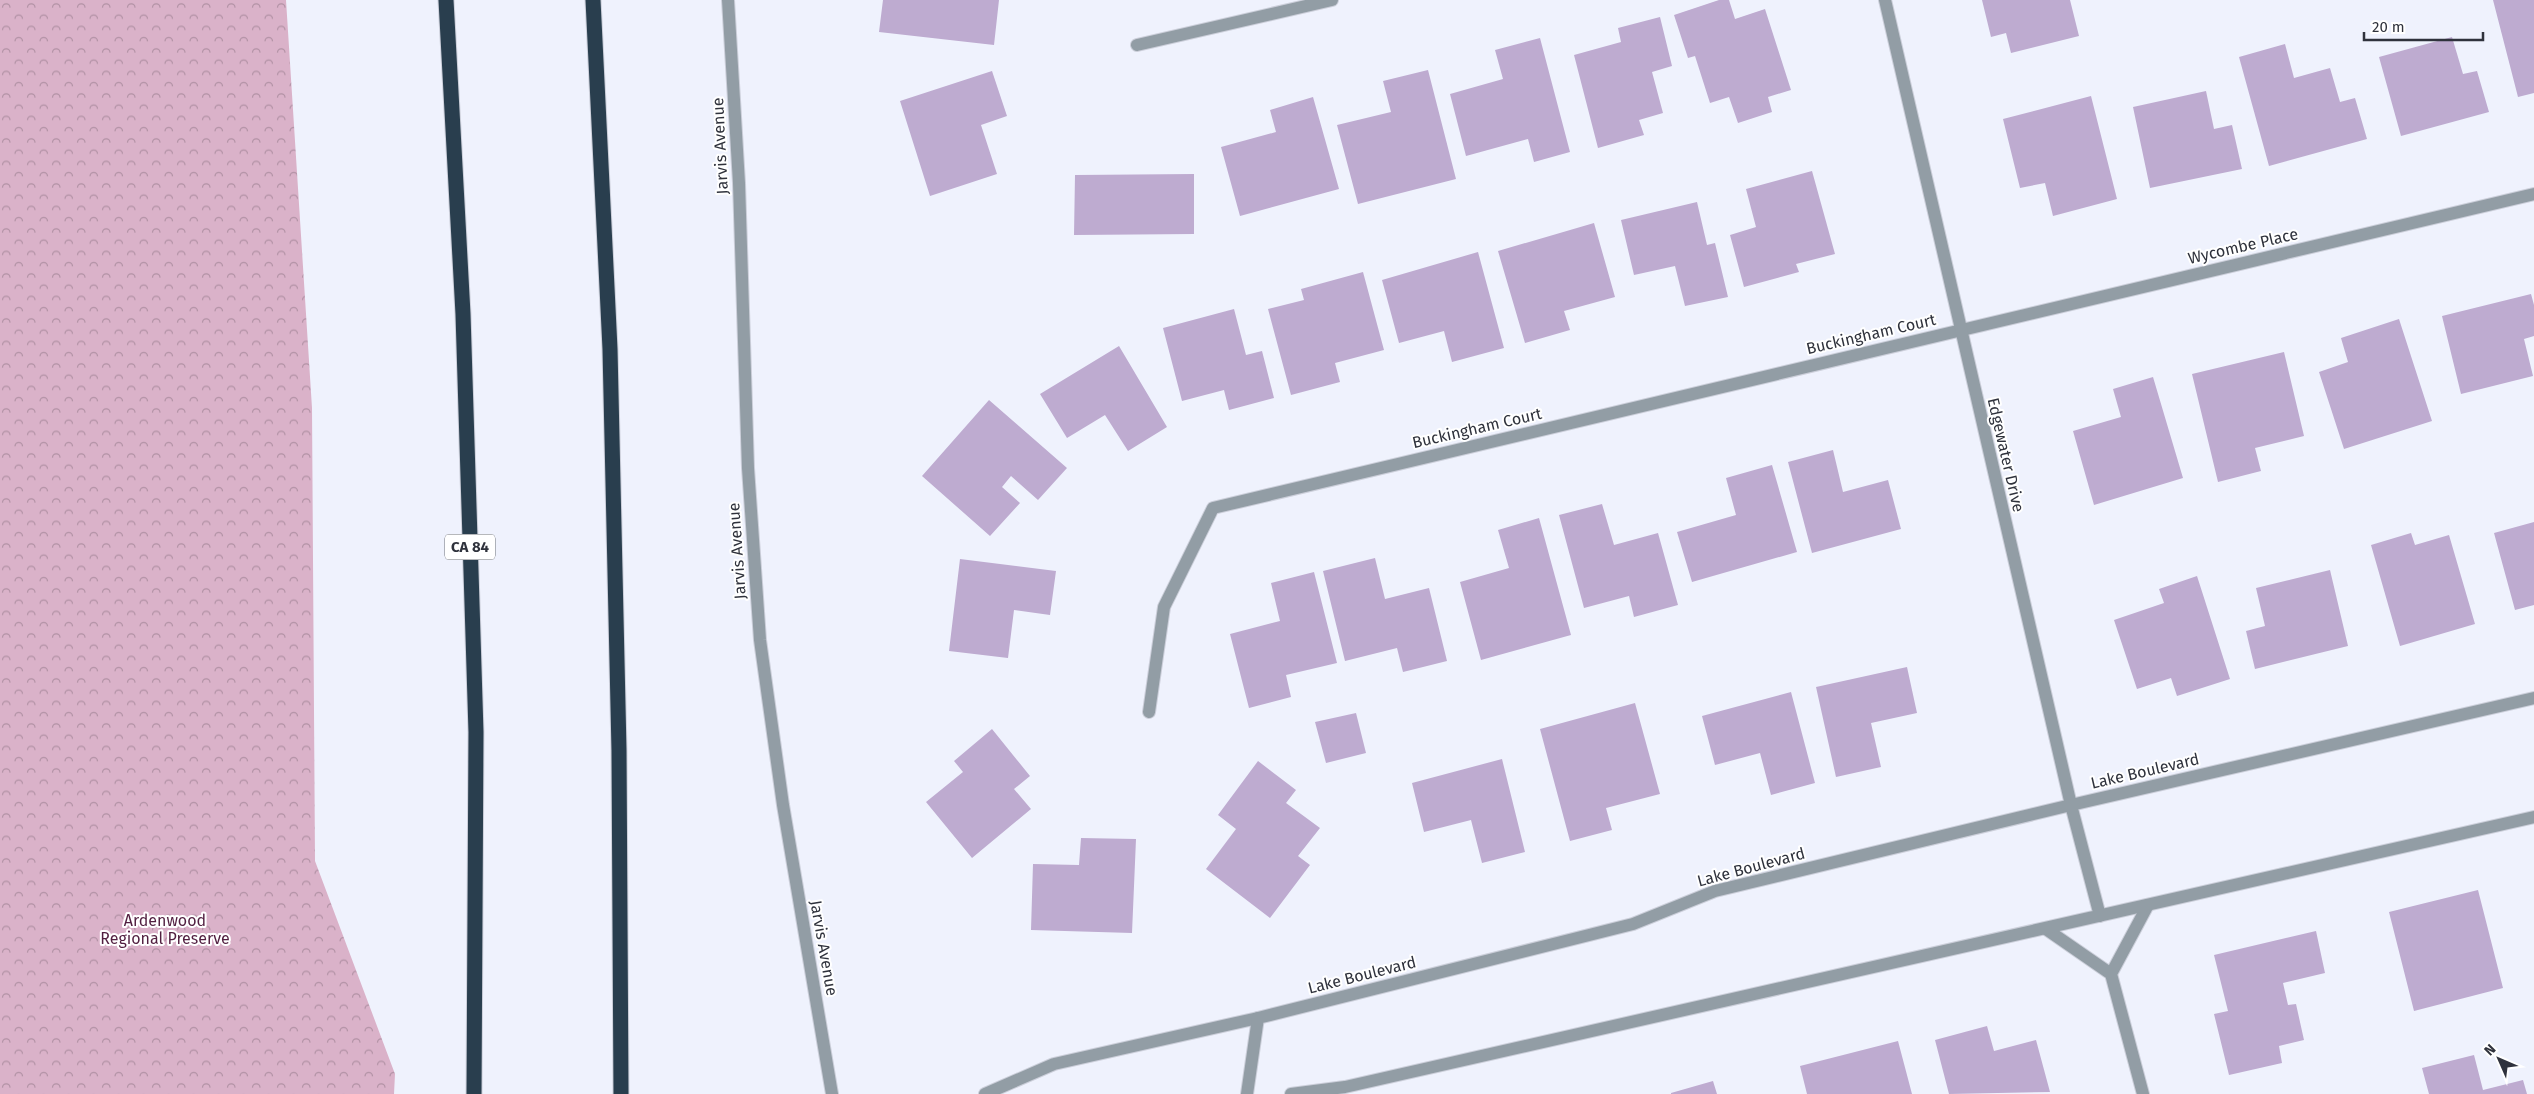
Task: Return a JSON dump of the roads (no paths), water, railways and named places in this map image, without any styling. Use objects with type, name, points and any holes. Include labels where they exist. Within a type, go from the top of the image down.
[{"type":"highway","name":"CA 84","points":[[446,0],[463,314],[476,732],[474,1094]]},
{"type":"highway","points":[[593,0],[610,349],[619,750],[622,1094]]},
{"type":"street","name":"Jarvis Avenue","points":[[728,0],[739,183],[748,468],[760,640],[783,805],[832,1094]]},
{"type":"street","points":[[1137,45],[1332,0]]},
{"type":"street","name":"Edgewater Drive","points":[[1885,0],[2071,805],[2100,916]]},
{"type":"street","name":"Wycombe Place","points":[[1960,330],[2534,194]]},
{"type":"street","name":"Buckingham Court","points":[[1149,712],[1164,607],[1213,508],[1960,330]]},
{"type":"street","name":"Lake Boulevard","points":[[986,1094],[1054,1064],[1258,1018],[1633,924],[1715,891],[2071,805],[2534,698]]},
{"type":"street","points":[[1291,1094],[1322,1092],[2534,817]]},
{"type":"street","points":[[2111,974],[2148,905]]},
{"type":"street","points":[[2046,929],[2111,974],[2143,1094]]},
{"type":"street","points":[[1248,1094],[1258,1018]]},
{"type":"park label","name":"Ardenwood Regional Preserve","points":[[165,929]]}]
